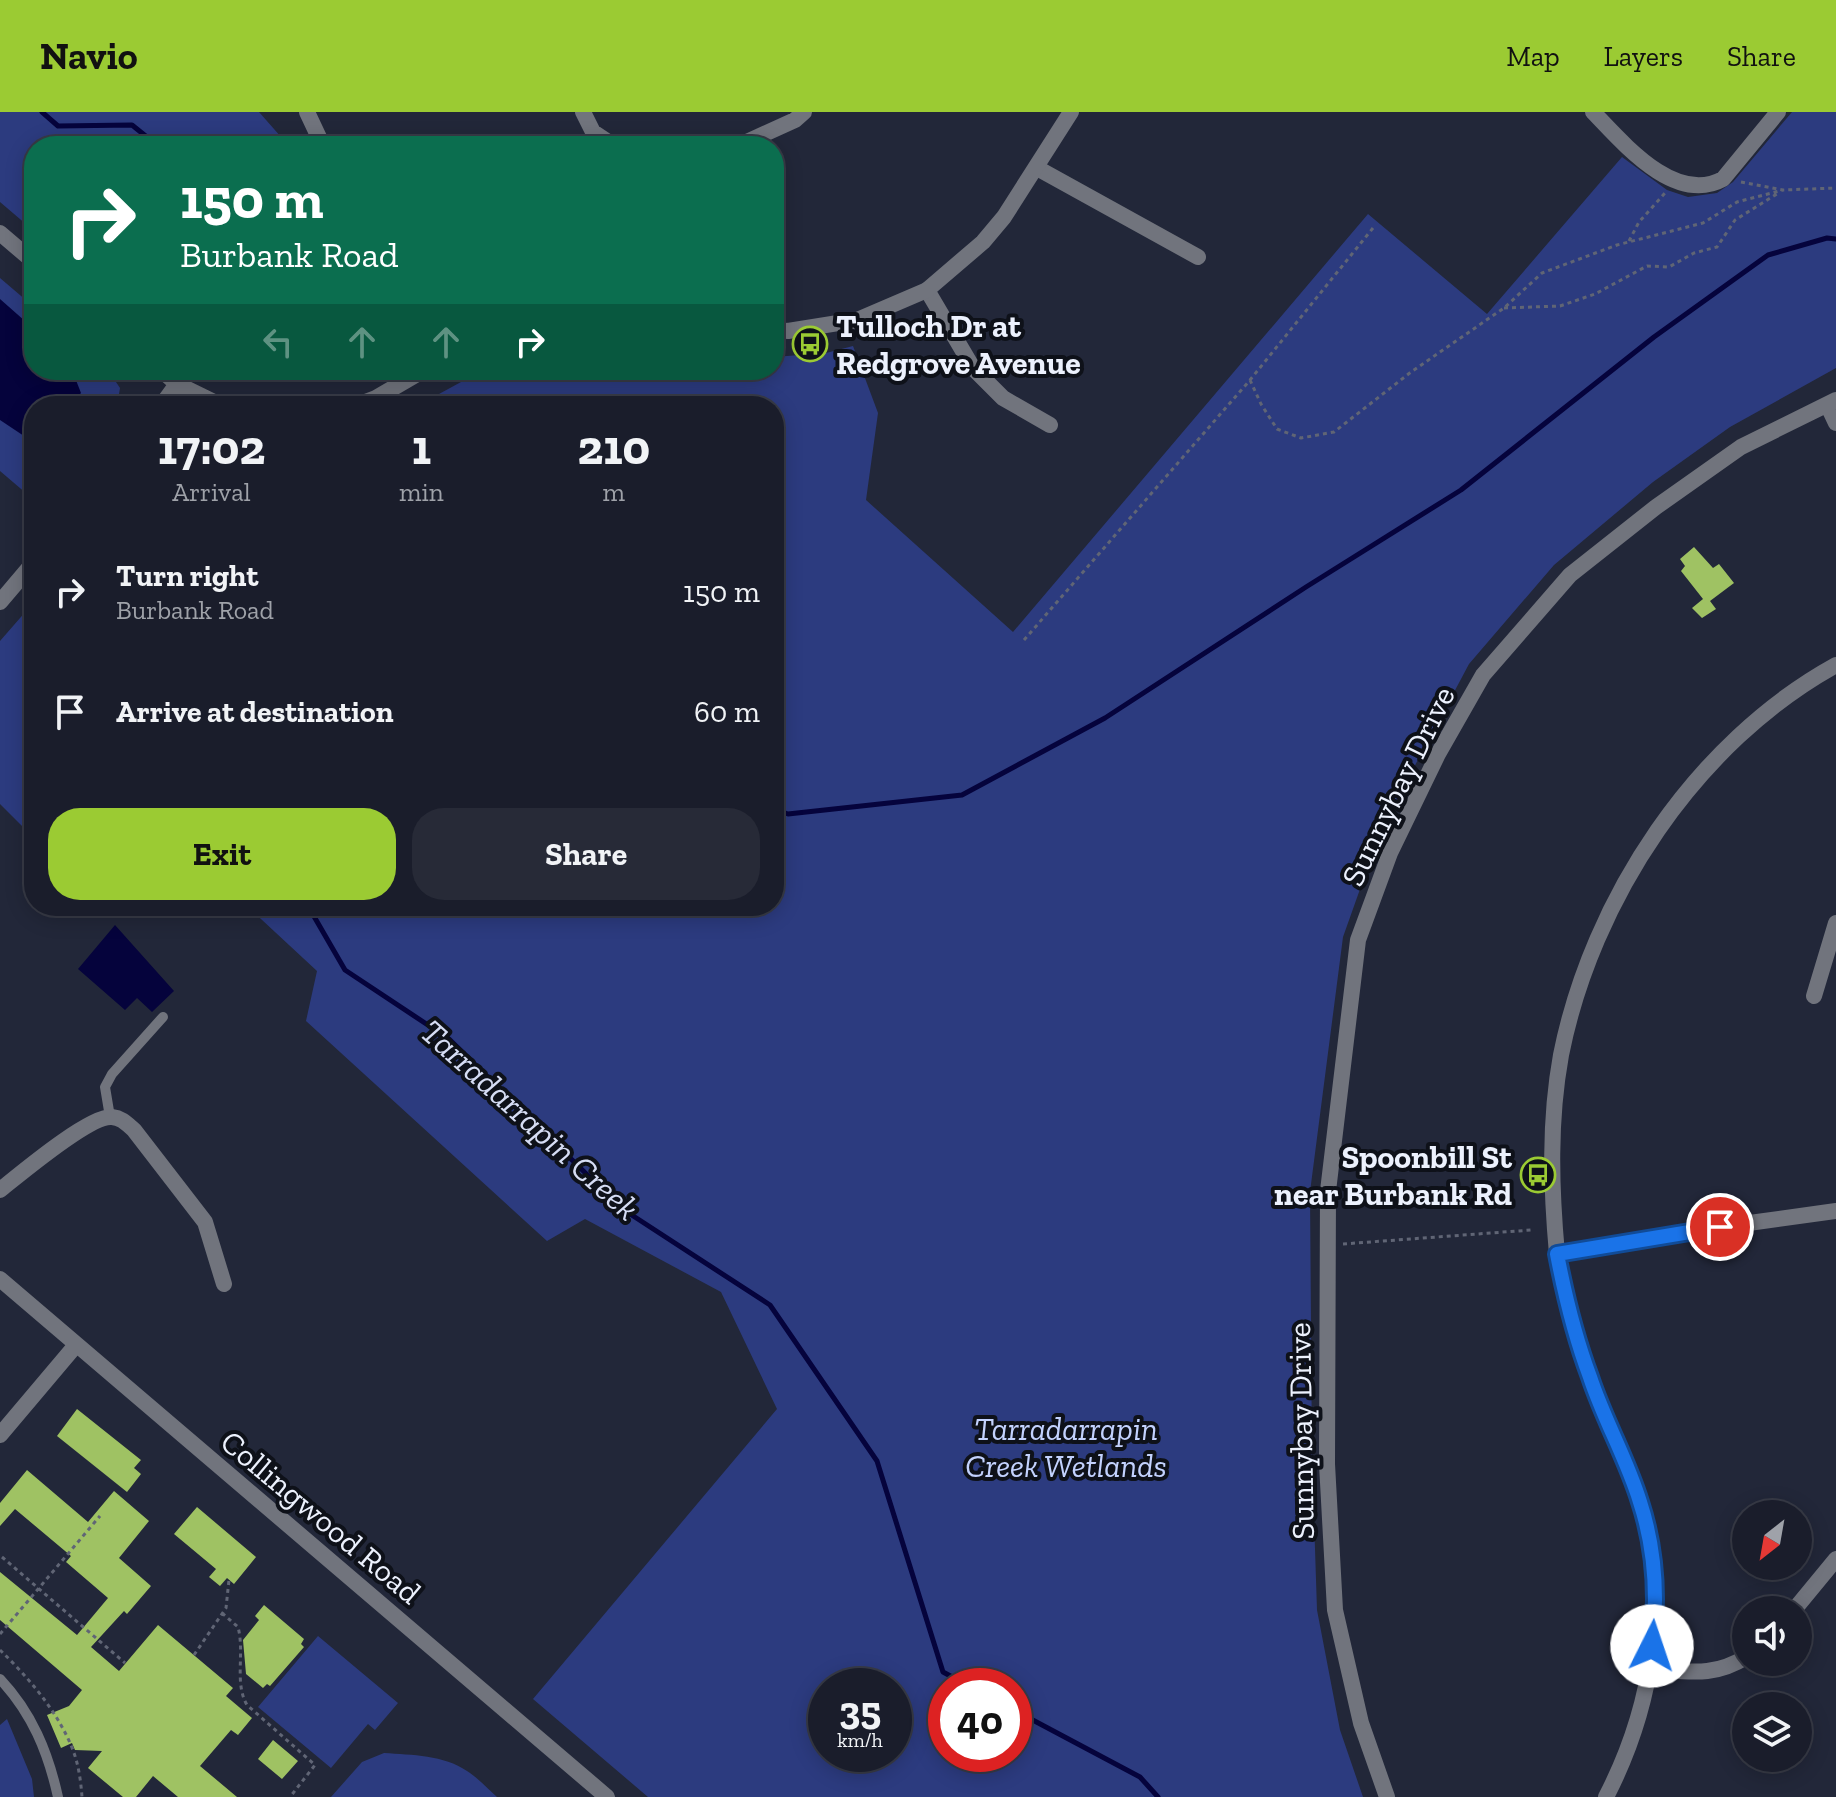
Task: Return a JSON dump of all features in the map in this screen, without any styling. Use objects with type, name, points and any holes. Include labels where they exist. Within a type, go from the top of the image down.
[{"type":"street","points":[[307,112],[318,136]]},
{"type":"street","points":[[583,112],[593,132],[599,136]]},
{"type":"street","points":[[760,136],[795,120],[804,112]]},
{"type":"street","points":[[784,331],[857,320],[927,290],[983,242],[1004,217],[1071,112]]},
{"type":"street","points":[[1593,112],[1631,151],[1677,183],[1695,187],[1711,186],[1723,179],[1778,112]]},
{"type":"street","points":[[1037,168],[1198,257]]},
{"type":"street","points":[[0,233],[24,253]]},
{"type":"street","points":[[927,290],[973,368],[1003,398],[1050,425]]},
{"type":"street","points":[[172,380],[202,396]]},
{"type":"street","points":[[379,396],[407,380]]},
{"type":"street","points":[[168,396],[177,384]]},
{"type":"street","points":[[1832,403],[1836,423]]},
{"type":"street","name":"Sunnybay Drive","points":[[1387,1797],[1361,1723],[1335,1610],[1327,1464],[1328,1191],[1358,940],[1390,853],[1438,754],[1483,675],[1570,575],[1656,507],[1741,447],[1832,403]]},
{"type":"street","points":[[0,602],[24,574]]},
{"type":"street","points":[[1606,1797],[1626,1756],[1649,1669],[1655,1624],[1654,1589],[1648,1531],[1640,1500],[1589,1377],[1557,1254],[1551,1181],[1561,1056],[1572,1011],[1611,912],[1639,860],[1662,827],[1690,789],[1747,729],[1777,704],[1836,665]]},
{"type":"street","points":[[1814,996],[1836,923]]},
{"type":"street","points":[[0,1190],[64,1141],[100,1120],[110,1117],[123,1120],[205,1222],[224,1284]]},
{"type":"street","points":[[1557,1254],[1836,1211]]},
{"type":"street","name":"Collingwood Road","points":[[0,1279],[607,1797]]},
{"type":"street","points":[[0,1435],[76,1345]]},
{"type":"street","points":[[1806,1596],[1836,1559]]},
{"type":"street","points":[[1649,1669],[1700,1672],[1732,1666]]},
{"type":"lane","points":[[110,1117],[105,1087],[112,1074],[163,1017]]},
{"type":"lane","points":[[0,1679],[18,1698],[33,1723],[48,1756],[58,1797]]},
{"type":"path","points":[[1723,179],[1783,190]]},
{"type":"path","points":[[1628,243],[1646,214],[1677,183]]},
{"type":"path","points":[[1250,380],[1277,429],[1301,438],[1334,432],[1411,372],[1504,308],[1542,273],[1628,243],[1703,223],[1737,202],[1783,190],[1836,188]]},
{"type":"path","points":[[1504,308],[1560,306],[1595,294],[1647,266],[1669,267],[1694,253],[1717,247],[1735,220],[1783,190]]},
{"type":"path","points":[[1024,640],[1250,380],[1373,228]]},
{"type":"path","points":[[1327,1244],[1531,1230]]},
{"type":"path","points":[[0,1634],[100,1516]]},
{"type":"path","points":[[2,1557],[125,1663]]},
{"type":"path","points":[[194,1655],[226,1608],[229,1580]]},
{"type":"path","points":[[222,1613],[238,1627],[242,1661],[241,1694],[247,1705],[315,1765],[290,1797]]},
{"type":"path","points":[[0,1650],[26,1677],[55,1717],[74,1752],[82,1797]]},
{"type":"green space","points":[[0,112],[259,112],[280,136],[24,136],[24,222],[0,202]]},
{"type":"green space","name":"Tarradarrapin Creek Wetlands","points":[[1792,112],[1836,112],[1836,368],[1730,427],[1653,482],[1554,565],[1469,664],[1375,847],[1343,937],[1310,1192],[1312,1457],[1317,1610],[1340,1730],[1363,1797],[648,1797],[533,1699],[777,1409],[721,1292],[585,1219],[547,1241],[306,1021],[317,971],[258,916],[784,916],[784,396],[435,396],[465,380],[784,380],[784,356],[826,353],[853,346],[878,413],[866,500],[1013,632],[1368,214],[1487,314],[1622,157],[1667,190],[1688,197],[1717,193],[1733,182]]},
{"type":"green space","points":[[0,278],[24,298],[24,380],[115,380],[120,388],[119,396],[24,396],[24,491],[0,471]]},
{"type":"green space","points":[[24,613],[24,828],[0,804],[0,641]]},
{"type":"green space","points":[[318,1636],[398,1703],[375,1730],[368,1724],[331,1768],[258,1707]]},
{"type":"green space","points":[[7,1719],[32,1779],[34,1797],[0,1797],[0,1725]]},
{"type":"green space","points":[[384,1753],[448,1762],[471,1774],[497,1797],[331,1797],[362,1762]]},
{"type":"shaded area","points":[[0,299],[24,320],[24,380],[76,380],[81,393],[78,396],[24,396],[24,436],[0,420]]},
{"type":"shaded area","points":[[115,925],[174,991],[152,1012],[137,998],[125,1010],[78,969]]},
{"type":"building","points":[[1694,547],[1713,568],[1719,564],[1734,583],[1710,601],[1716,609],[1702,618],[1692,608],[1703,599],[1681,571],[1685,566],[1680,559]]},
{"type":"building","points":[[77,1409],[141,1460],[134,1468],[141,1474],[127,1492],[57,1436]]},
{"type":"building","points":[[27,1470],[88,1522],[114,1491],[149,1521],[119,1558],[151,1586],[127,1614],[124,1611],[91,1647],[119,1671],[158,1625],[233,1688],[226,1696],[252,1718],[238,1735],[231,1730],[200,1766],[237,1797],[178,1797],[153,1776],[136,1797],[123,1797],[88,1768],[102,1751],[75,1750],[72,1743],[61,1748],[47,1715],[69,1706],[82,1690],[0,1620],[0,1572],[77,1635],[108,1598],[66,1562],[71,1556],[15,1509],[0,1526],[0,1503]]},
{"type":"building","points":[[197,1507],[256,1557],[234,1584],[227,1578],[220,1586],[209,1577],[216,1569],[174,1534]]},
{"type":"building","points":[[264,1605],[304,1639],[301,1644],[304,1647],[270,1686],[267,1684],[263,1688],[246,1674],[243,1640],[259,1620],[255,1616]]},
{"type":"building","points":[[273,1740],[298,1761],[282,1779],[258,1759]]},
{"type":"waterway","name":"Tarradarrapin Creek","points":[[42,112],[58,126],[132,125],[146,136]]},
{"type":"waterway","points":[[784,813],[962,795],[1105,718],[1461,490],[1654,337],[1768,255],[1827,238],[1836,239]]},
{"type":"waterway","name":"Tarradarrapin Creek","points":[[314,916],[345,970],[449,1039],[621,1208],[770,1305],[877,1461],[942,1668]]},
{"type":"waterway","name":"Tarradarrapin Creek","points":[[1032,1720],[1140,1777],[1158,1797]]},
{"type":"place","name":"Tulloch Dr at Redgrove Avenue","points":[[810,344]]},
{"type":"place","name":"Spoonbill St near Burbank Rd","points":[[1538,1175]]},
{"type":"route","points":[[1652,1646],[1654,1589],[1648,1531],[1640,1500],[1589,1377],[1557,1254],[1720,1227]]}]
